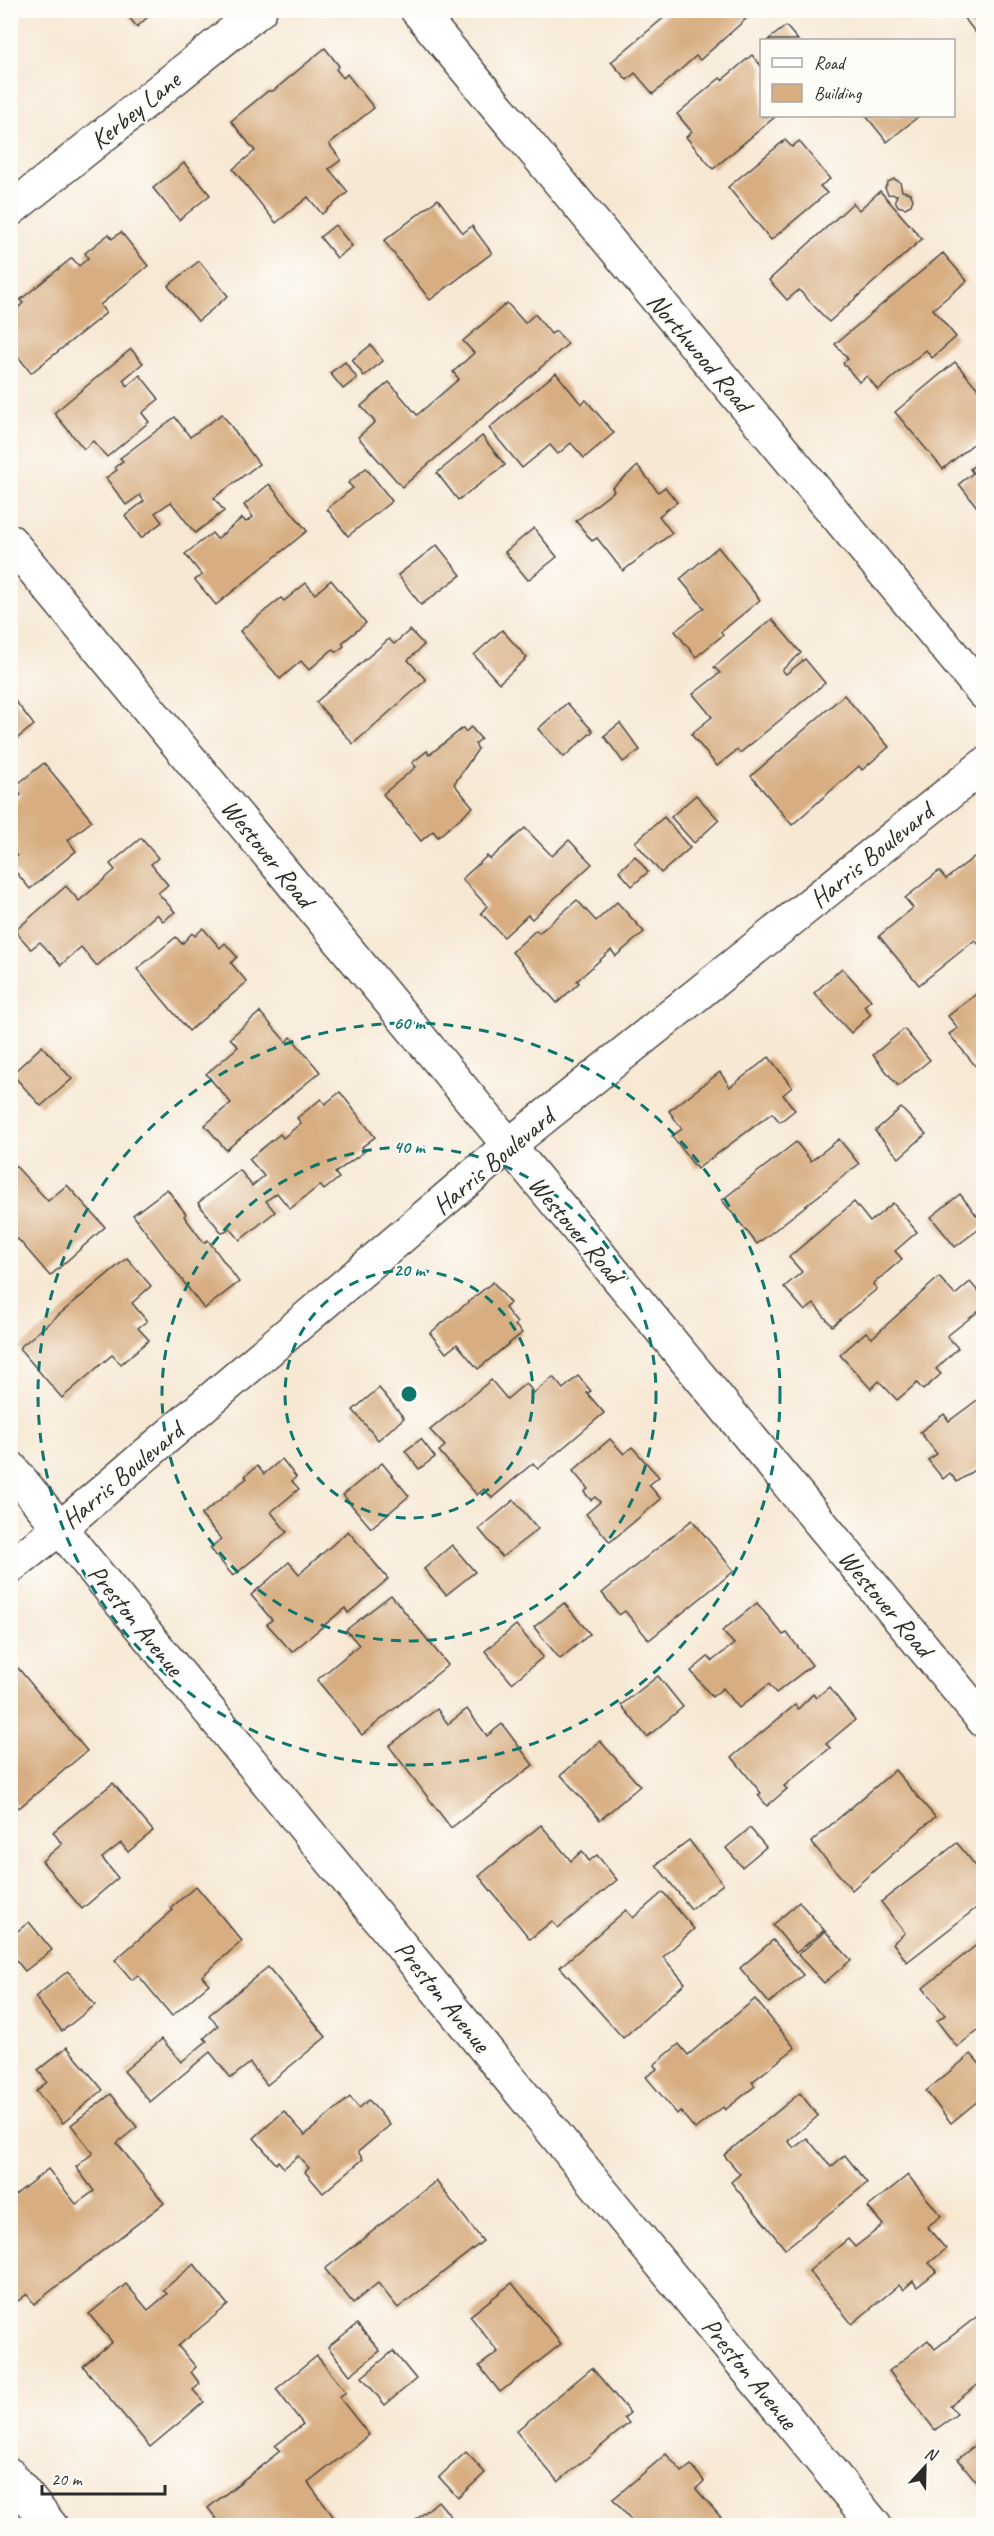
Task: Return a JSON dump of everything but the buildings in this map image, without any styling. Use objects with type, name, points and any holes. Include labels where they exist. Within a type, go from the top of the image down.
[{"type":"street","name":"Kerbey Lane","points":[[10,210],[260,10]]},
{"type":"street","name":"Northwood Road","points":[[417,10],[984,693]]},
{"type":"street","name":"Westover Road","points":[[10,541],[984,1721]]},
{"type":"street","name":"Harris Boulevard","points":[[10,1567],[60,1528],[508,1146],[984,765]]},
{"type":"street","name":"Preston Avenue","points":[[10,1467],[875,2526]]},
{"type":"street","points":[[10,2475],[51,2526]]}]
